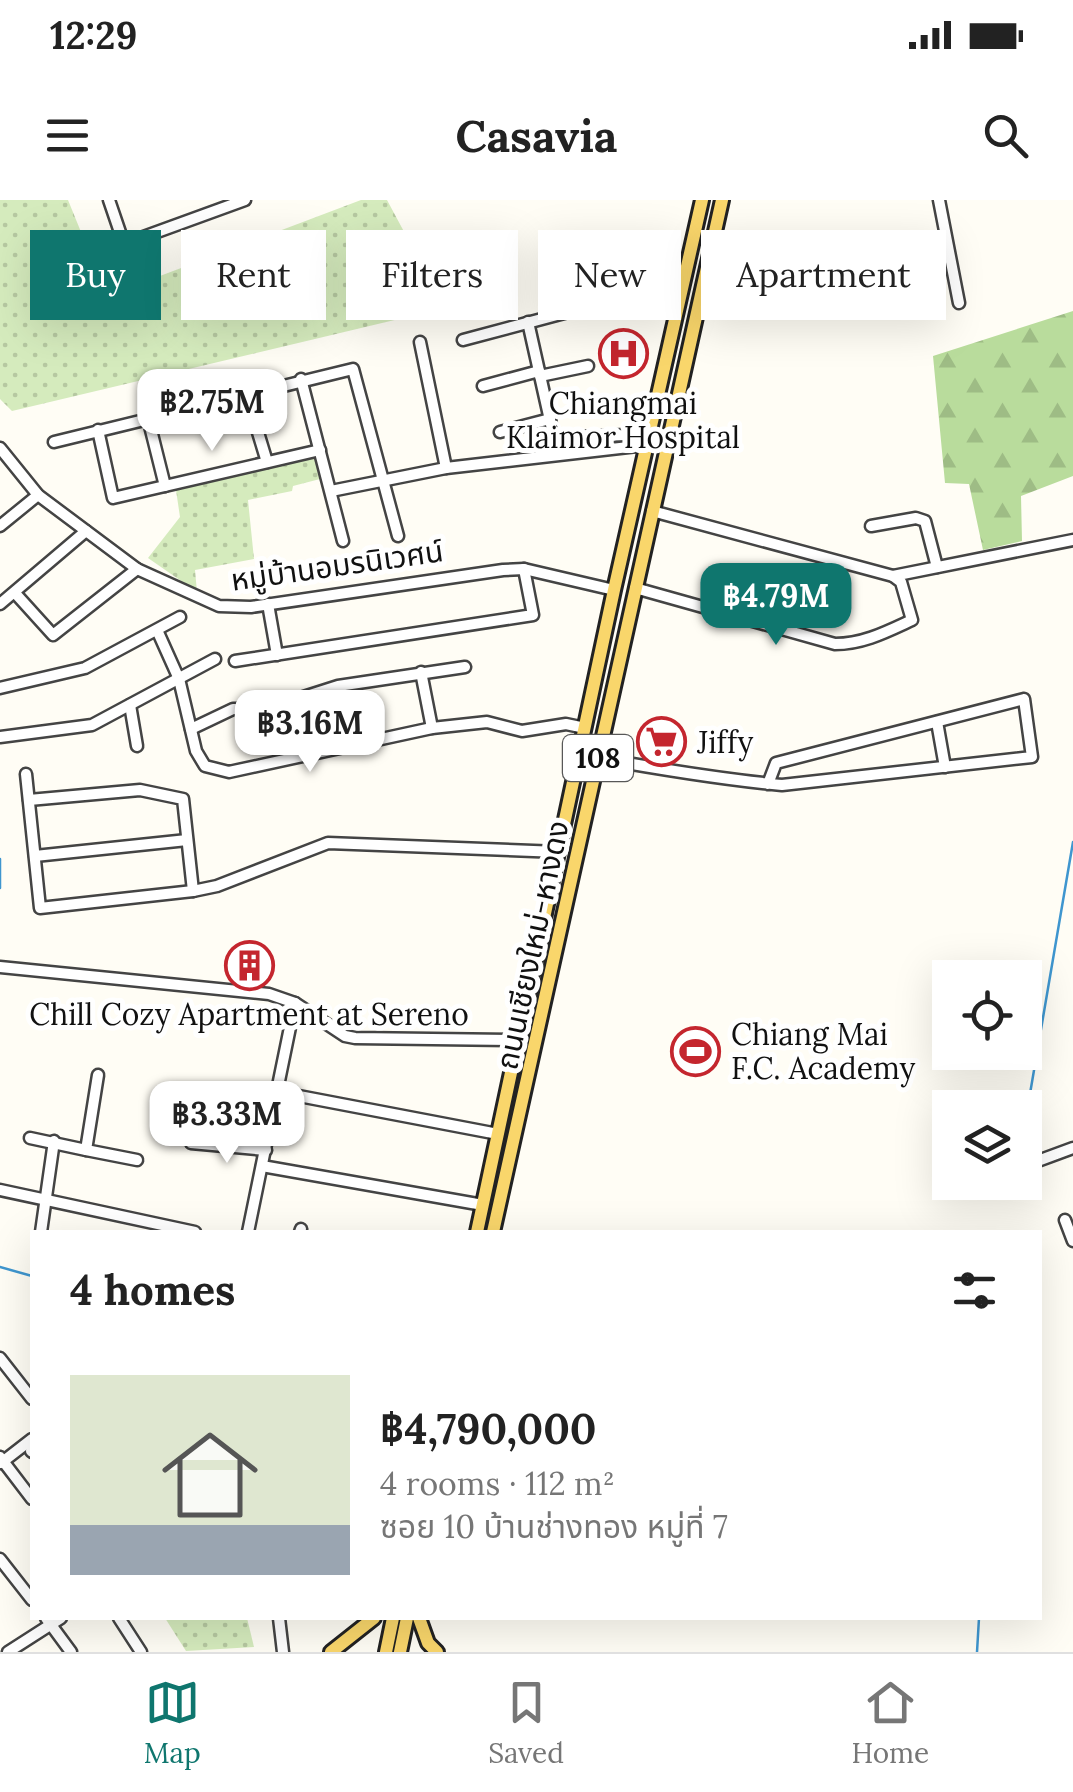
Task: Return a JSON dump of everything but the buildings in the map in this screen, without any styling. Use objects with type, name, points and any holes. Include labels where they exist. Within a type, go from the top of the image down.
[{"type":"main road","name":"ถนนเชียงใหม่-หางดง","points":[[477,1230],[630,516],[702,200]]},
{"type":"main road","name":"ถนนเชียงใหม่-หางดง","points":[[493,1230],[722,200]]},
{"type":"main road","points":[[630,516],[651,516]]},
{"type":"main road","points":[[512,1073],[528,1076]]},
{"type":"main road","points":[[331,1652],[371,1620]]},
{"type":"main road","points":[[386,1652],[393,1620]]},
{"type":"main road","points":[[400,1652],[408,1620]]},
{"type":"main road","points":[[420,1620],[428,1642],[437,1652]]},
{"type":"street","points":[[110,200],[124,244],[245,200]]},
{"type":"street","points":[[939,200],[959,303]]},
{"type":"street","points":[[463,340],[538,319]]},
{"type":"street","points":[[528,322],[554,438],[648,440]]},
{"type":"street","points":[[420,342],[446,468]]},
{"type":"street","points":[[483,386],[588,366]]},
{"type":"street","points":[[54,442],[353,368],[398,536]]},
{"type":"street","points":[[301,379],[344,541]]},
{"type":"street","points":[[246,393],[267,462]]},
{"type":"street","points":[[148,418],[166,486]]},
{"type":"street","points":[[500,432],[550,418]]},
{"type":"street","points":[[98,430],[113,498],[320,450]]},
{"type":"street","points":[[331,490],[446,468],[648,440]]},
{"type":"street","name":"หมู่บ้านอมรนิเวศน์","points":[[0,448],[38,495],[137,569],[220,606],[268,604],[472,572],[524,569],[614,590]]},
{"type":"street","points":[[0,526],[38,495]]},
{"type":"street","points":[[635,588],[835,644],[853,644],[912,620],[901,582],[893,576],[651,516]]},
{"type":"street","points":[[871,526],[916,518],[925,521],[937,567]]},
{"type":"street","points":[[0,604],[86,532]]},
{"type":"street","points":[[893,576],[1073,540]]},
{"type":"street","points":[[14,593],[53,635],[137,569]]},
{"type":"street","points":[[235,662],[533,615],[524,569]]},
{"type":"street","points":[[268,604],[276,655]]},
{"type":"street","points":[[0,688],[86,668],[180,618]]},
{"type":"street","points":[[157,630],[179,679],[196,752],[205,766],[229,772],[432,728],[486,722],[522,731],[566,724],[585,728]]},
{"type":"street","points":[[0,736],[81,728],[215,660]]},
{"type":"street","points":[[191,729],[233,709],[277,707],[317,690],[465,667]]},
{"type":"street","points":[[421,672],[432,728]]},
{"type":"street","points":[[598,758],[768,784],[801,784],[1032,758],[1024,699],[776,763],[768,784]]},
{"type":"street","points":[[130,705],[136,746]]},
{"type":"street","points":[[938,722],[945,768]]},
{"type":"street","points":[[26,774],[40,908],[217,886],[328,842],[559,852]]},
{"type":"street","points":[[29,800],[140,790],[183,799],[192,891]]},
{"type":"street","points":[[34,856],[187,840]]},
{"type":"street","points":[[2,967],[270,994],[295,1003],[345,1036],[355,1038],[519,1040]]},
{"type":"street","points":[[248,1230],[295,1003]]},
{"type":"street","points":[[86,1150],[98,1075]]},
{"type":"street","points":[[278,1092],[498,1134]]},
{"type":"street","points":[[30,1138],[138,1160]]},
{"type":"street","points":[[41,1230],[54,1142]]},
{"type":"street","points":[[191,1142],[266,1150]]},
{"type":"street","points":[[1042,1159],[1073,1148]]},
{"type":"street","points":[[262,1166],[483,1205]]},
{"type":"street","points":[[0,1190],[184,1230]]},
{"type":"street","points":[[120,1230],[121,1218]]},
{"type":"street","points":[[1065,1220],[1073,1241]]},
{"type":"street","points":[[0,1358],[30,1396]]},
{"type":"street","points":[[30,1440],[1,1460],[30,1496]]},
{"type":"street","points":[[0,1559],[30,1597]]},
{"type":"street","points":[[8,1652],[53,1620],[71,1652]]},
{"type":"street","points":[[120,1620],[140,1652]]},
{"type":"street","points":[[279,1620],[282,1652]]},
{"type":"green space","points":[[0,200],[68,200],[80,230],[30,230],[30,320],[161,320],[161,276],[181,268],[181,320],[326,320],[326,230],[282,230],[361,200],[387,200],[403,230],[346,230],[346,320],[395,320],[12,411],[0,399]]},
{"type":"green space","points":[[1073,311],[1073,476],[1021,496],[1022,541],[983,550],[969,484],[945,483],[933,356]]},
{"type":"green space","points":[[314,457],[320,479],[293,486],[292,491],[248,500],[254,559],[195,570],[197,592],[148,558],[180,517],[176,490]]},
{"type":"green space","points":[[166,1620],[247,1620],[254,1647],[186,1651]]},
{"type":"waterway","points":[[1031,1090],[1073,842]]},
{"type":"waterway","points":[[0,859],[0,888]]},
{"type":"waterway","points":[[0,1267],[30,1275]]},
{"type":"waterway","points":[[977,1652],[979,1620]]},
{"type":"place","name":"Chiangmai Klaimor Hospital","points":[[623,354]]},
{"type":"place","name":"Jiffy","points":[[662,742]]},
{"type":"place","name":"Chill Cozy Apartment at Sereno","points":[[249,965]]},
{"type":"place","name":"Chiang Mai F.C. Academy","points":[[696,1051]]}]
